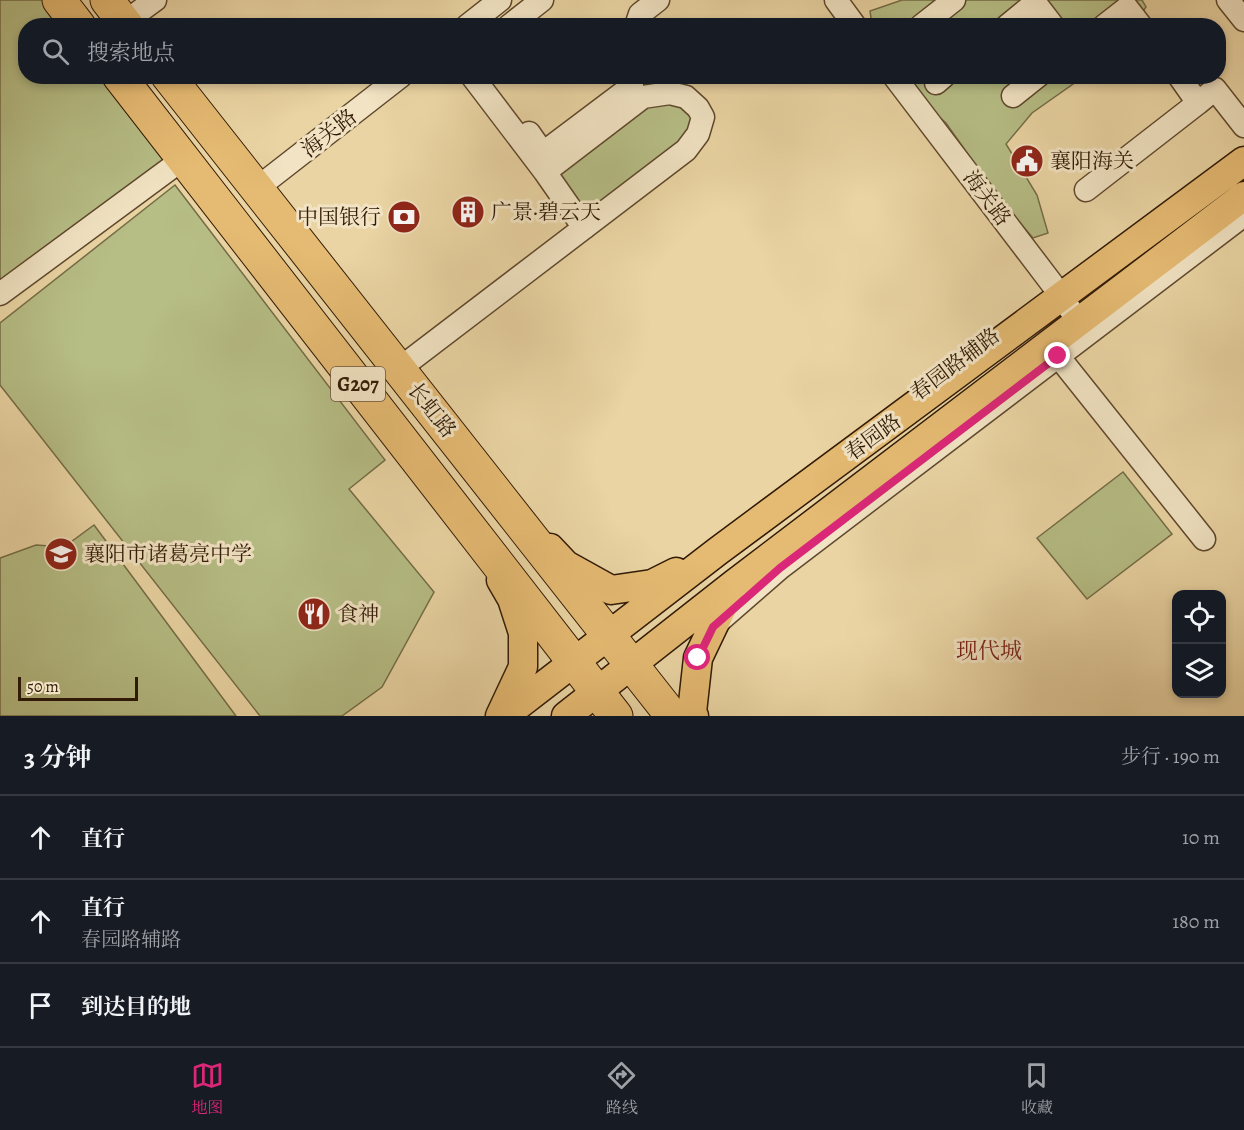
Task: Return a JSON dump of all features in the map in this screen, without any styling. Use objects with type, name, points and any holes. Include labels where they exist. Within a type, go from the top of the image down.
[{"type":"highway","points":[[59,0],[73,18]]},
{"type":"highway","name":"长虹路","points":[[125,84],[607,704]]},
{"type":"highway","name":"长虹路","points":[[174,84],[672,716]]},
{"type":"main road","name":"春园路","points":[[502,716],[1059,293],[1244,161]]},
{"type":"main road","name":"春园路","points":[[566,716],[607,704],[632,664],[1244,195]]},
{"type":"main road","points":[[504,501],[566,565],[611,590],[652,584],[718,551]]},
{"type":"main road","points":[[469,527],[512,599],[523,633],[524,667],[502,716]]},
{"type":"main road","points":[[694,716],[692,712],[698,658],[734,584]]},
{"type":"street","points":[[120,16],[155,0]]},
{"type":"street","points":[[477,18],[500,0]]},
{"type":"street","points":[[518,18],[542,0]]},
{"type":"street","points":[[639,18],[640,14],[658,0]]},
{"type":"street","points":[[836,0],[849,18]]},
{"type":"street","points":[[931,18],[954,0]]},
{"type":"street","points":[[1228,0],[1244,20]]},
{"type":"street","points":[[1016,18],[1034,2],[1047,18]]},
{"type":"street","points":[[1114,18],[1127,8],[1135,18]]},
{"type":"street","name":"海关路","points":[[256,189],[391,84]]},
{"type":"street","points":[[478,84],[584,228]]},
{"type":"street","points":[[493,84],[543,153],[632,84]]},
{"type":"street","name":"海关路","points":[[900,84],[1079,322]]},
{"type":"street","points":[[1012,96],[1028,84]]},
{"type":"street","points":[[1185,84],[1198,103]]},
{"type":"street","points":[[1086,190],[1215,89],[1244,126]]},
{"type":"street","points":[[399,369],[686,150],[698,134],[703,117],[698,108],[686,97],[670,93],[643,97],[545,172]]},
{"type":"street","name":"春园路辅路","points":[[664,578],[724,538],[1059,293],[1244,148]]},
{"type":"street","points":[[0,294],[183,159]]},
{"type":"street","points":[[713,627],[780,568],[1244,215]]},
{"type":"street","points":[[1058,356],[1204,539]]},
{"type":"green space","points":[[0,0],[59,0],[73,18],[18,18],[18,84],[124,84],[183,159],[0,294]]},
{"type":"green space","points":[[902,0],[1142,0],[1146,7],[1138,18],[871,18],[870,11]]},
{"type":"green space","points":[[908,84],[1073,84],[1032,113],[1006,144],[1037,195],[1048,233],[1033,238],[1003,204],[946,123],[914,94]]},
{"type":"green space","points":[[643,97],[686,97],[698,134],[584,228],[545,172]]},
{"type":"green space","points":[[175,185],[385,460],[349,489],[434,592],[382,687],[342,716],[260,716],[0,385],[0,323]]},
{"type":"green space","points":[[1123,472],[1172,534],[1087,599],[1037,538]]},
{"type":"green space","name":"襄阳市诸葛亮中学","points":[[94,525],[236,716],[0,716],[0,558],[36,545],[64,547]]},
{"type":"place","name":"襄阳海关","points":[[1027,161]]},
{"type":"place","name":"广景·碧云天","points":[[468,212]]},
{"type":"place","name":"中国银行","points":[[404,217]]},
{"type":"place","name":"襄阳市诸葛亮中学","points":[[61,554]]},
{"type":"place","name":"食神","points":[[314,614]]},
{"type":"district","name":"现代城","points":[[989,651]]},
{"type":"route","points":[[698,658],[713,627],[780,568],[1058,356]]}]
